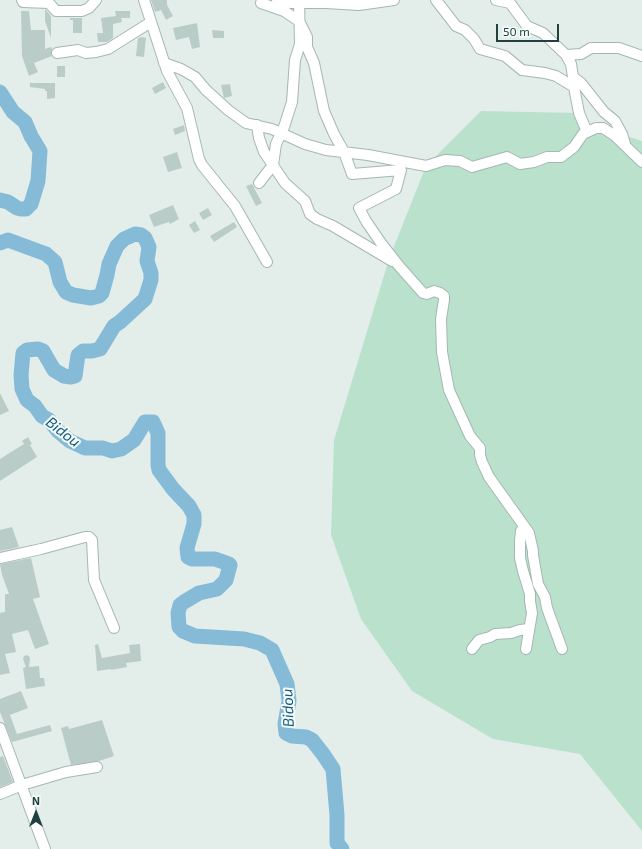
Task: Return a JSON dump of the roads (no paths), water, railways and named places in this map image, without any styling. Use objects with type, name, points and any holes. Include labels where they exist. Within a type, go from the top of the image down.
[{"type":"street","points":[[22,0],[23,2],[49,4],[56,11],[82,11],[89,8],[96,0]]},
{"type":"street","points":[[144,0],[164,63],[187,108],[199,159],[202,165],[235,206],[267,262]]},
{"type":"street","points":[[262,0],[261,3],[284,11],[299,21],[307,38],[307,47],[314,63],[324,111],[344,152],[352,174],[400,170],[396,189],[360,208],[366,221],[399,266],[422,293],[428,294],[434,291],[444,296],[441,319],[442,352],[450,390],[470,436],[480,448],[482,462],[489,477],[521,522],[523,528],[527,531],[530,538],[538,584],[546,597],[547,608],[562,649]]},
{"type":"street","points":[[277,0],[292,4],[299,2],[359,5],[394,0]]},
{"type":"street","points":[[436,0],[456,26],[465,30],[474,39],[480,49],[505,56],[522,70],[546,73],[556,76],[574,87],[579,113],[587,132]]},
{"type":"street","points":[[496,0],[510,3],[527,26],[543,33],[566,55],[571,64],[573,77],[588,91],[604,112],[615,121],[622,134],[625,146]]},
{"type":"street","points":[[259,183],[273,165],[276,144],[292,102],[295,60],[300,44],[299,2]]},
{"type":"street","points":[[57,53],[78,50],[86,53],[108,49],[151,22]]},
{"type":"street","points":[[566,55],[581,54],[591,48],[618,48],[642,56]]},
{"type":"street","points":[[164,63],[189,72],[195,76],[206,90],[228,110],[246,123],[272,130],[319,148],[368,155],[426,166],[445,160],[460,161],[472,167],[506,157],[520,164],[534,162],[547,157],[561,157],[574,147],[583,134],[596,128],[603,128],[614,135],[642,162]]},
{"type":"street","points":[[257,125],[259,138],[264,152],[285,183],[305,201],[310,214],[333,226],[399,266]]},
{"type":"street","points":[[523,528],[521,531],[519,547],[523,571],[530,594],[532,617],[528,629],[529,638],[526,649]]},
{"type":"street","points":[[0,558],[35,551],[89,537],[92,540],[94,580],[114,628]]},
{"type":"street","points":[[472,649],[479,640],[495,634],[511,633],[528,629]]},
{"type":"street","points":[[0,728],[45,849]]},
{"type":"street","points":[[0,794],[66,772],[97,767]]},
{"type":"waterway","name":"Bidou","points":[[0,92],[13,112],[25,122],[40,151],[38,181],[31,204],[26,209],[21,209],[8,202],[0,200]]},
{"type":"waterway","name":"Bidou","points":[[0,243],[8,240],[46,254],[55,262],[60,282],[66,292],[73,295],[91,298],[99,296],[102,293],[109,264],[117,246],[124,239],[135,234],[141,235],[145,238],[149,247],[147,261],[151,273],[151,280],[145,299],[114,326],[100,349],[83,351],[78,355],[75,376],[64,376],[54,370],[43,351],[38,349],[27,350],[23,353],[21,375],[22,389],[27,400],[35,406],[42,416],[49,420],[58,431],[70,441],[85,448],[103,448],[112,451],[121,449],[134,440],[145,422],[153,422],[158,433],[159,470],[173,489],[189,506],[194,515],[194,524],[187,548],[188,557],[192,559],[215,559],[230,565],[226,580],[217,589],[199,593],[180,605],[178,613],[179,627],[183,631],[195,636],[244,639],[260,643],[272,650],[287,684],[289,701],[285,724],[286,733],[292,736],[306,737],[312,740],[333,769],[337,815],[337,843],[342,849]]}]
